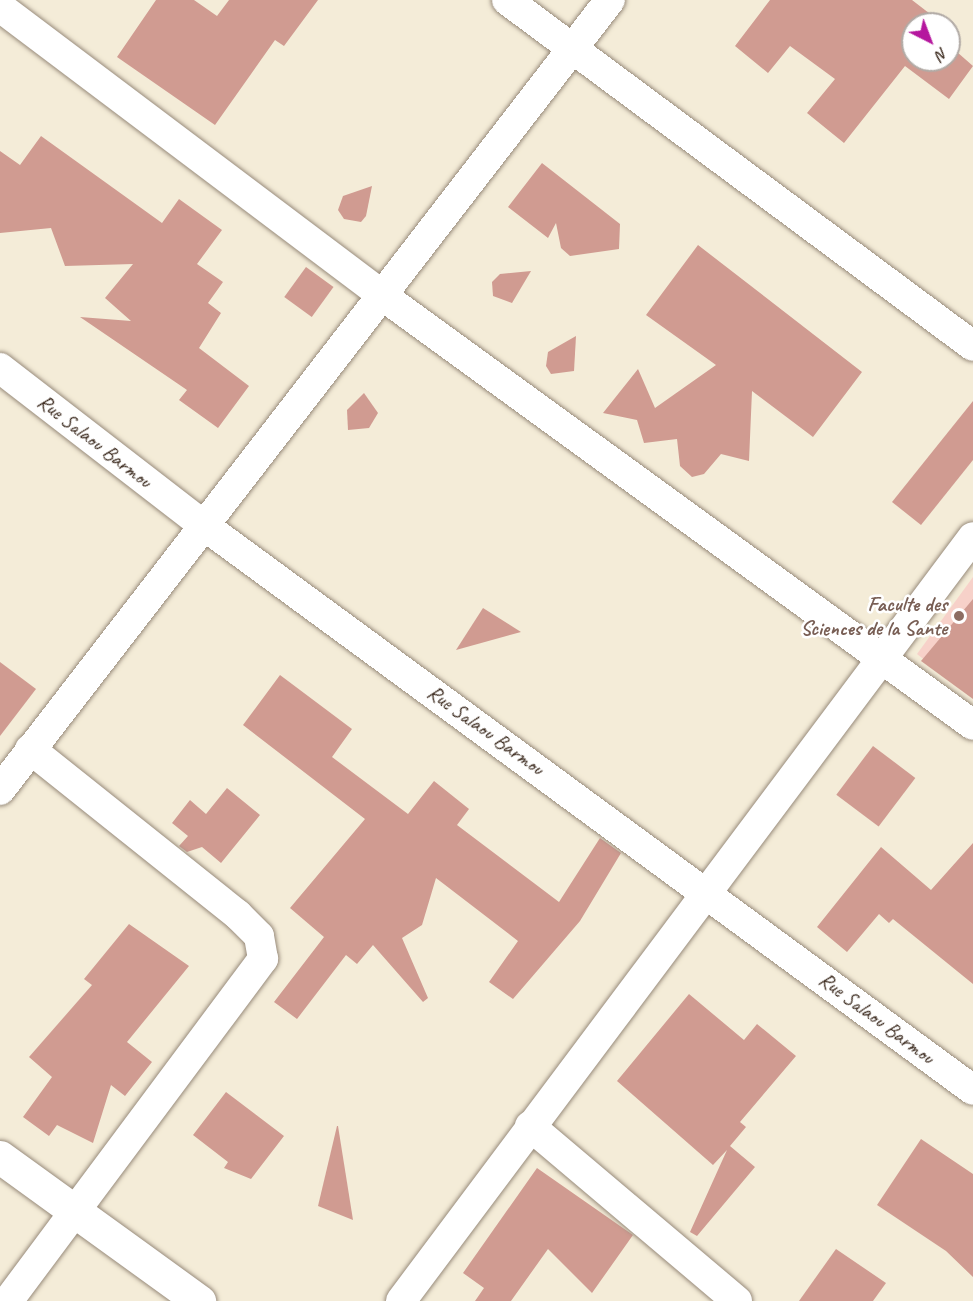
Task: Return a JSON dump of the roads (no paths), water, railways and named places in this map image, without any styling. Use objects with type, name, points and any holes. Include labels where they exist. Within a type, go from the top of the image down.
[{"type":"street","points":[[507,0],[973,346]]},
{"type":"street","points":[[0,790],[202,524],[383,296],[610,0]]},
{"type":"street","points":[[0,7],[383,296],[973,725]]},
{"type":"street","name":"Rue Salaou Barmou","points":[[0,368],[202,524],[707,890],[973,1090]]},
{"type":"street","points":[[401,1301],[973,537]]},
{"type":"street","points":[[8,1301],[263,959],[259,936],[238,915],[30,749]]},
{"type":"street","points":[[530,1126],[737,1301]]},
{"type":"street","points":[[0,1157],[199,1301]]},
{"type":"place","name":"Faculte des Sciences de la Sante","points":[[959,616]]}]
